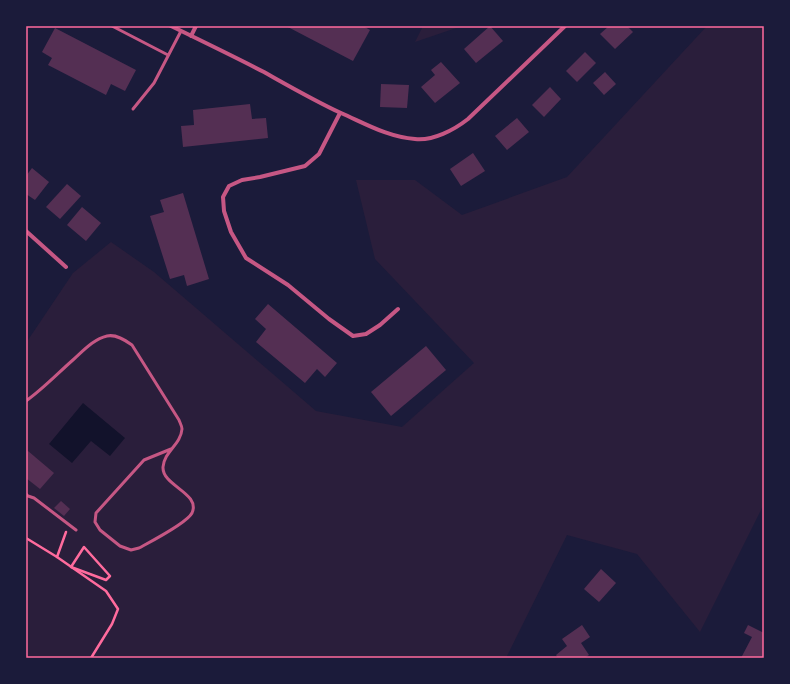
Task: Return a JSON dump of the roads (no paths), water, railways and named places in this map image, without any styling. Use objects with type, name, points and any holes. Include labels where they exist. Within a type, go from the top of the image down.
[{"type":"street","points":[[172,26],[371,127],[384,133],[415,139],[436,136],[462,124],[565,26]]},
{"type":"street","points":[[191,36],[196,26]]},
{"type":"street","points":[[340,112],[319,154],[305,166],[242,180],[229,186],[223,197],[224,211],[231,232],[246,258],[288,285],[329,319],[353,336],[366,334],[398,310]]},
{"type":"street","points":[[26,231],[66,267]]},
{"type":"lane","points":[[112,26],[168,55]]},
{"type":"lane","points":[[133,109],[154,83],[181,31]]},
{"type":"lane","points":[[26,401],[91,344],[101,338],[109,336],[118,337],[132,345],[180,420],[182,428],[179,438],[164,461],[163,470],[167,478],[190,498],[193,506],[192,514],[185,521],[139,548],[131,550],[120,546],[100,530],[95,522],[96,513],[144,460],[171,449]]},
{"type":"lane","points":[[26,494],[34,498],[76,530]]}]
